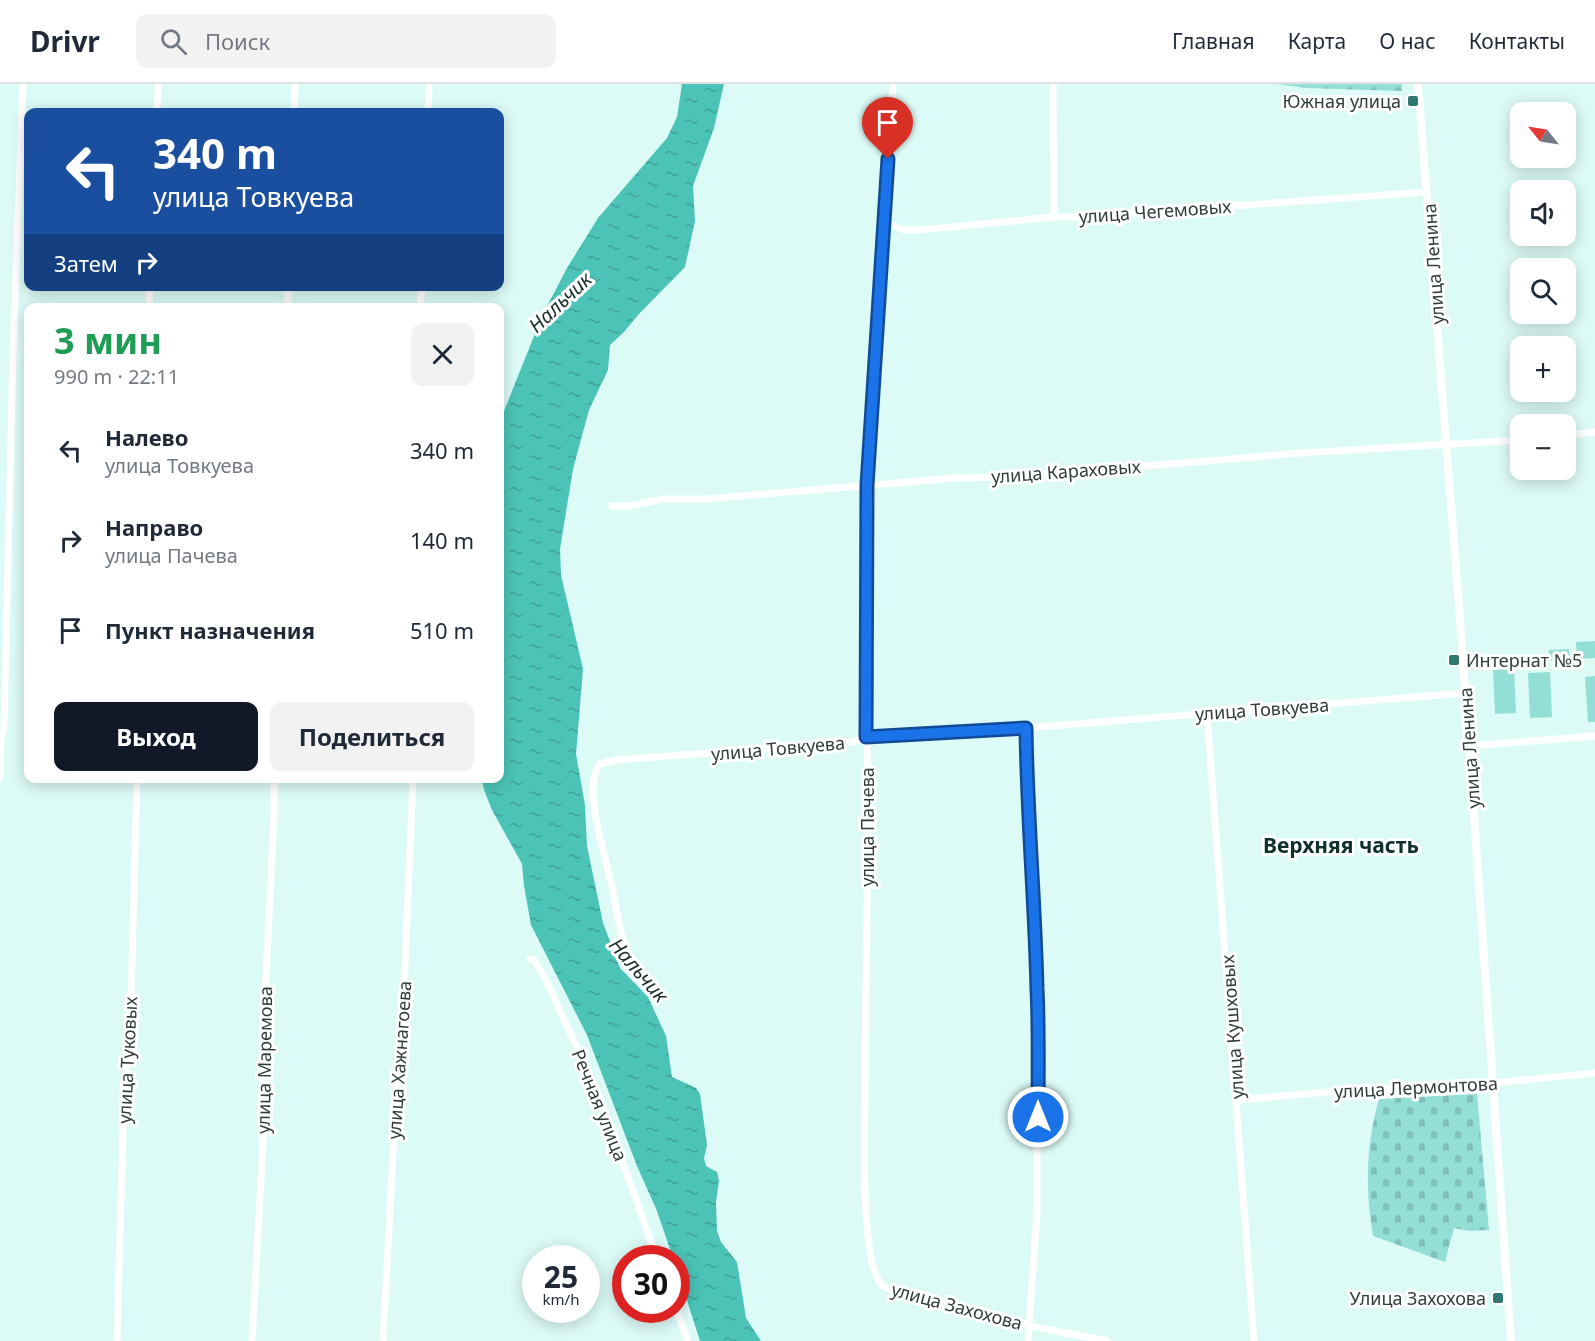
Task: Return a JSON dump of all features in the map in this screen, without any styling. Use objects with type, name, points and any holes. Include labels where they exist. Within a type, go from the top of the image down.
[{"type":"street","points":[[0,778],[1,738],[4,728],[13,352],[23,84]]},
{"type":"street","points":[[157,108],[158,84]]},
{"type":"street","points":[[294,108],[295,84]]},
{"type":"street","points":[[428,108],[429,84]]},
{"type":"street","name":"улица Пачева","points":[[879,1281],[870,1257],[865,1211],[868,795],[866,737],[867,485],[894,84]]},
{"type":"street","points":[[1053,84],[1053,217]]},
{"type":"street","name":"улица Ленина","points":[[1418,84],[1447,444],[1511,1341]]},
{"type":"street","name":"улица Чегемовых","points":[[884,222],[904,230],[919,230],[1053,217],[1080,217],[1427,192]]},
{"type":"street","points":[[1576,434],[1595,432]]},
{"type":"street","name":"улица Караховых","points":[[612,506],[630,506],[662,499],[706,499],[955,478],[1012,477],[1301,453],[1510,441]]},
{"type":"street","name":"улица Товкуева","points":[[625,946],[617,921],[594,793],[594,774],[600,764],[616,760],[852,742],[866,737],[1026,728],[1465,693]]},
{"type":"street","name":"улица Кушховых","points":[[1207,714],[1254,1341]]},
{"type":"street","points":[[1026,728],[1026,786],[1038,1011],[1036,1212],[1028,1341]]},
{"type":"street","points":[[1469,746],[1595,736]]},
{"type":"street","name":"улица Туковых","points":[[117,1341],[123,1130],[131,1002],[137,783]]},
{"type":"street","name":"улица Маремова","points":[[252,1341],[263,1143],[264,1018],[274,783]]},
{"type":"street","name":"улица Хажнагоева","points":[[383,1341],[403,1012],[413,783]]},
{"type":"street","name":"Речная улица","points":[[530,960],[534,960],[545,978],[598,1093],[652,1245]]},
{"type":"street","name":"улица Лермонтова","points":[[1237,1100],[1327,1092],[1493,1083],[1595,1073]]},
{"type":"street","name":"улица Захохова","points":[[879,1281],[885,1288],[1107,1341]]},
{"type":"street","points":[[681,1323],[688,1341]]},
{"type":"green space","points":[[1277,84],[1402,84],[1402,91],[1306,88]]},
{"type":"green space","points":[[1595,641],[1595,658],[1577,659],[1576,642]]},
{"type":"green space","points":[[1569,649],[1570,661],[1549,661],[1549,650]]},
{"type":"green space","points":[[1514,669],[1516,713],[1495,714],[1493,670]]},
{"type":"green space","points":[[1550,672],[1552,717],[1530,718],[1528,673]]},
{"type":"green space","points":[[1595,676],[1595,722],[1588,722],[1585,677]]},
{"type":"green space","points":[[1477,1094],[1489,1230],[1468,1231],[1454,1228],[1445,1262],[1373,1236],[1368,1167],[1371,1133],[1379,1099]]},
{"type":"water","name":"Нальчик","points":[[682,84],[724,84],[714,128],[693,186],[695,221],[685,267],[610,345],[608,370],[589,410],[573,469],[560,549],[561,575],[583,669],[576,754],[585,805],[587,846],[603,923],[620,968],[648,997],[666,1036],[672,1077],[696,1088],[700,1094],[707,1145],[704,1158],[706,1166],[717,1172],[719,1181],[716,1202],[717,1231],[721,1242],[737,1262],[746,1318],[761,1341],[700,1341],[690,1310],[690,1245],[669,1245],[587,1035],[531,925],[522,864],[492,810],[483,783],[504,783],[504,411],[542,316],[567,268],[598,218],[667,138],[677,117]]},
{"type":"place","name":"Южная улица","points":[[1413,101]]},
{"type":"place","name":"Интернат №5","points":[[1454,660]]},
{"type":"place","name":"Улица Захохова","points":[[1498,1298]]},
{"type":"district","name":"Верхняя часть","points":[[1341,845]]},
{"type":"route","points":[[888,159],[867,485],[866,737],[1026,728],[1026,786],[1037,989],[1038,1117]]}]
